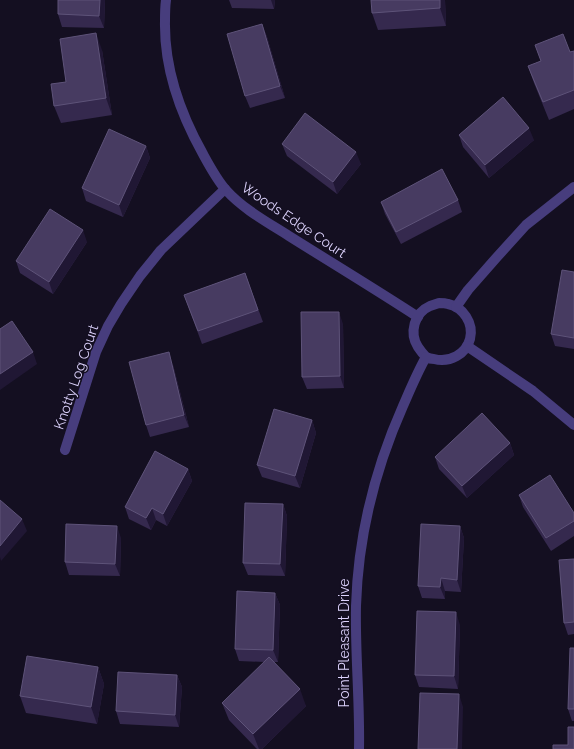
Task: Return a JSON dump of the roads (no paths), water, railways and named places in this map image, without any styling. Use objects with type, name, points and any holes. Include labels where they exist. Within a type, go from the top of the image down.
[{"type":"street","name":"Woods Edge Court","points":[[166,0],[166,50],[169,70],[176,95],[192,134],[209,166],[225,189],[247,209],[418,317]]},
{"type":"street","points":[[456,307],[468,290],[497,256],[526,225],[574,187]]},
{"type":"street","name":"Knotty Log Court","points":[[65,450],[96,352],[108,326],[121,304],[140,276],[161,250],[225,189]]},
{"type":"street","points":[[435,304],[448,304],[456,307],[463,312],[471,329],[467,346],[454,358],[435,360],[426,357],[416,342],[413,334],[414,325],[418,317],[423,310],[435,304]]},
{"type":"street","points":[[467,346],[533,391],[569,420],[574,426]]},
{"type":"street","name":"Point Pleasant Drive","points":[[359,749],[356,606],[364,529],[376,478],[393,429],[416,375],[426,357]]}]
